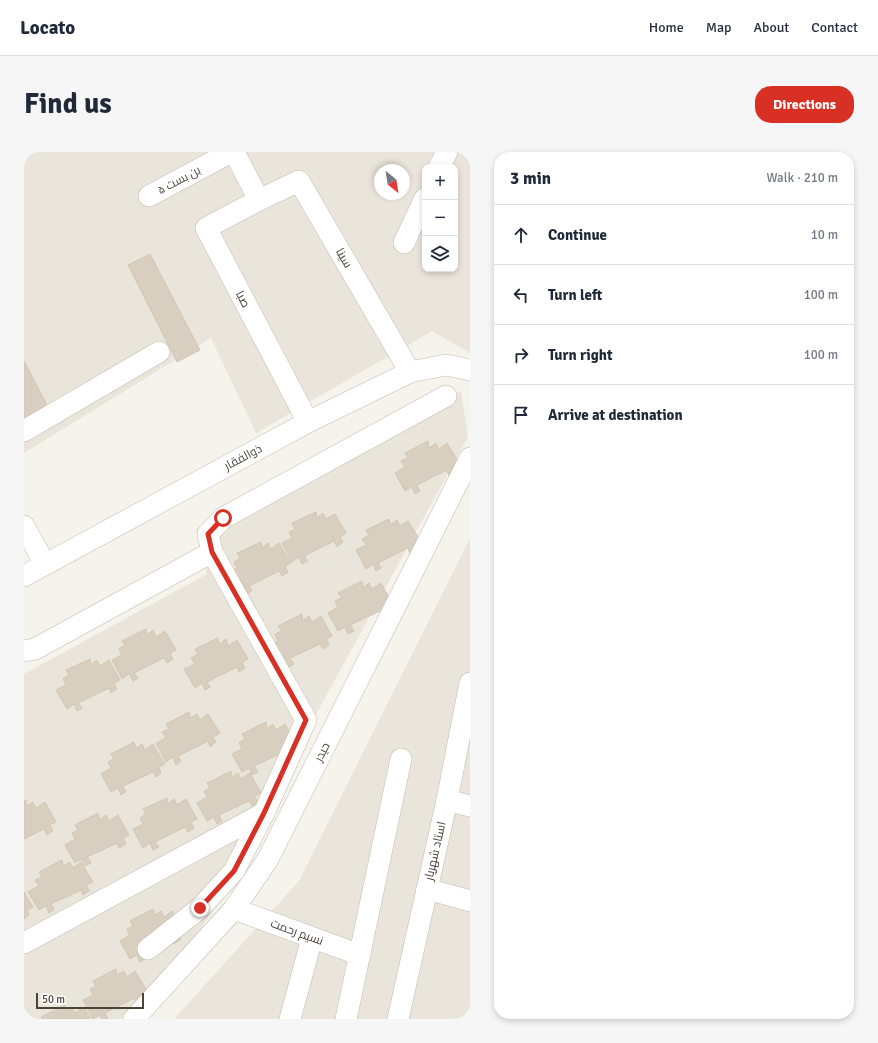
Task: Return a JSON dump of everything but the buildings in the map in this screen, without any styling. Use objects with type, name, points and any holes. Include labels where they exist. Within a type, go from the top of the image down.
[{"type":"street","name":"بن بست ۵","points":[[149,196],[232,152]]},
{"type":"street","points":[[232,152],[259,200]]},
{"type":"street","points":[[441,164],[447,152]]},
{"type":"street","name":"سینا","points":[[259,200],[299,181],[410,372]]},
{"type":"street","name":"صبا","points":[[259,200],[206,228],[308,422]]},
{"type":"street","points":[[404,243],[424,200]]},
{"type":"street","points":[[24,431],[159,352]]},
{"type":"street","name":"ذوالفقار","points":[[24,576],[308,422],[410,372],[446,365],[470,370]]},
{"type":"street","points":[[148,949],[200,908],[234,871],[264,813],[306,720],[212,552],[208,534],[223,518],[446,396]]},
{"type":"street","name":"حیدر","points":[[134,1019],[234,909],[268,859],[470,458]]},
{"type":"street","points":[[24,526],[45,564]]},
{"type":"street","points":[[24,651],[35,649],[212,552]]},
{"type":"street","name":"استاد شهریار","points":[[398,1019],[470,683]]},
{"type":"street","points":[[346,1019],[401,760]]},
{"type":"street","points":[[446,800],[470,806]]},
{"type":"street","points":[[24,943],[264,813]]},
{"type":"street","points":[[426,889],[470,901]]},
{"type":"street","name":"نسیم رحمت","points":[[234,909],[360,955]]},
{"type":"street","points":[[290,1019],[312,938]]},
{"type":"shaded area","points":[[24,152],[470,152],[470,353],[432,331],[256,433],[211,338],[24,453]]},
{"type":"shaded area","points":[[461,391],[468,437],[234,864],[198,935],[122,1019],[24,1019],[24,674],[207,574],[196,529]]},
{"type":"shaded area","points":[[470,538],[470,1019],[174,1019],[299,881]]},
{"type":"route","points":[[200,908],[234,871],[264,813],[306,720],[212,552],[208,534],[223,518]]}]
